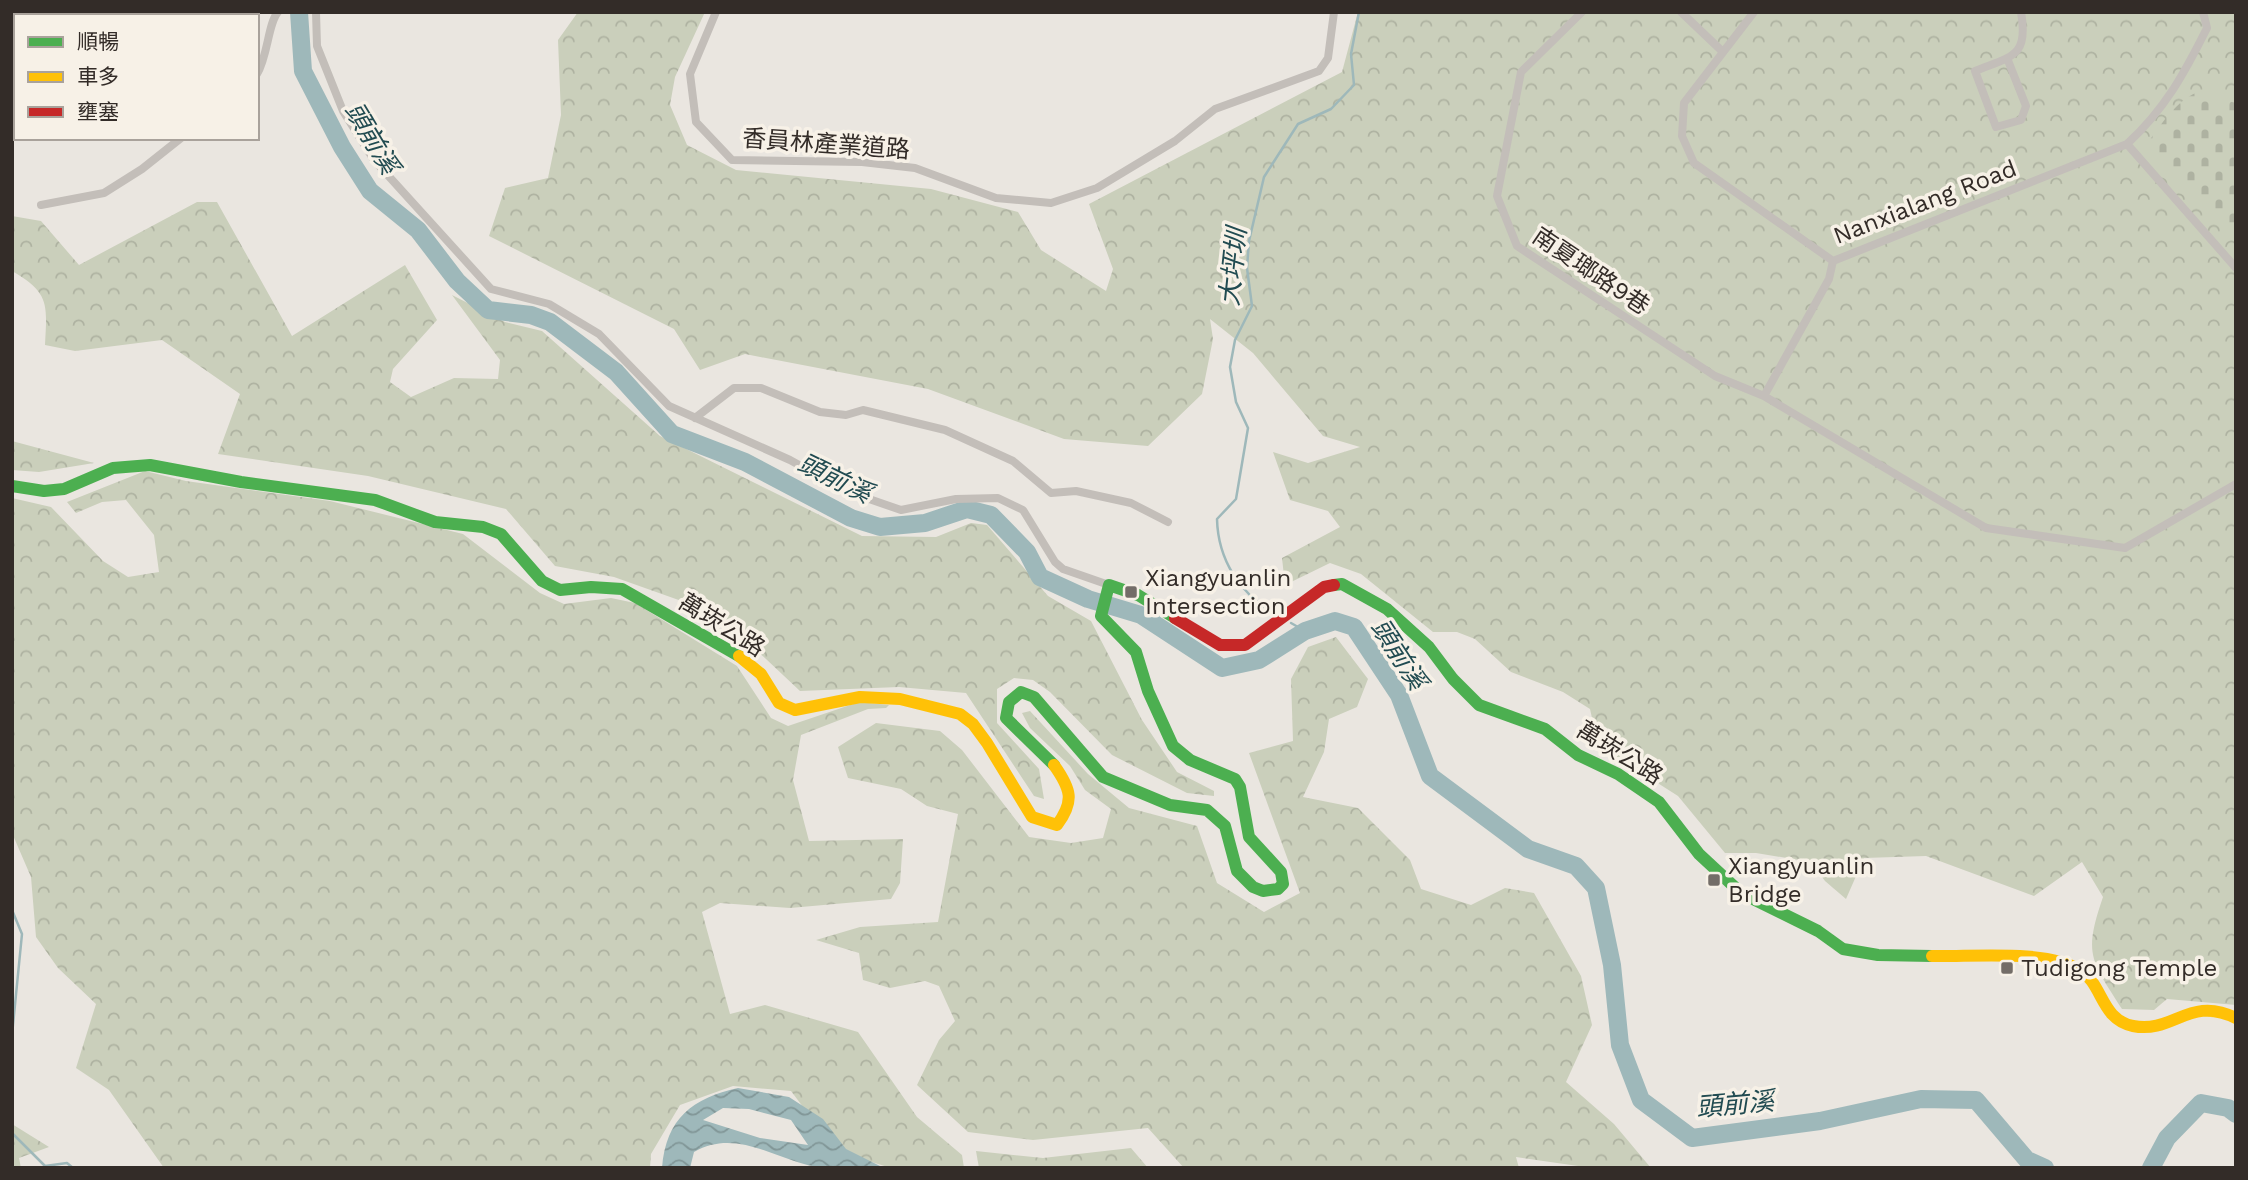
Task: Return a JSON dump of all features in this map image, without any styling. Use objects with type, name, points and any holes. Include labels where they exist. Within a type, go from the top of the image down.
[{"type":"street","points":[[259,69],[269,46],[273,17],[278,12]]},
{"type":"street","points":[[316,12],[317,46],[343,111],[368,150],[491,289],[549,304],[599,334],[669,406],[790,460],[846,491],[901,510],[956,499],[998,498],[1023,510],[1055,562],[1063,569],[1109,585]]},
{"type":"street","name":"香員林產業道路","points":[[716,12],[690,74],[696,122],[732,160],[862,162],[915,168],[996,198],[1051,203],[1097,188],[1175,141],[1215,109],[1318,71],[1328,58],[1334,12]]},
{"type":"street","name":"南夏瑯路9巷","points":[[1582,12],[1521,72],[1497,196],[1517,246],[1715,376],[1764,396],[1986,528],[2125,548],[2236,484]]},
{"type":"street","points":[[1681,12],[1723,52]]},
{"type":"street","name":"Nanxialang Road","points":[[1754,12],[1684,103],[1682,136],[1694,163],[1833,261],[2127,144],[2155,118],[2178,84],[2207,28],[2203,12]]},
{"type":"street","points":[[2007,58],[2026,106],[2021,120],[1996,127],[1975,71],[2007,58],[2020,49],[2026,36],[2021,12]]},
{"type":"street","points":[[41,205],[104,193],[142,169],[178,140]]},
{"type":"street","points":[[2127,144],[2236,268]]},
{"type":"street","points":[[1764,396],[1829,279],[1833,261]]},
{"type":"street","points":[[695,418],[734,388],[761,388],[820,412],[846,415],[863,410],[914,421],[984,445],[1013,461],[1051,493],[1076,491],[1131,503],[1168,522]]},
{"type":"street","name":"萬崁公路","points":[[12,486],[44,491],[64,489],[113,468],[150,465],[375,500],[435,522],[483,527],[500,534],[542,581],[560,590],[599,587],[622,589],[730,649],[761,674],[779,703],[795,710],[813,709],[860,697],[900,699],[960,714],[974,724],[1032,817],[1057,825],[1067,815],[1070,804],[1066,786],[1050,757],[1006,718],[1009,702],[1021,692],[1034,697],[1103,777],[1170,806],[1207,810],[1225,826],[1237,871],[1253,887],[1263,891],[1278,889],[1283,884],[1281,872],[1249,837],[1240,788],[1235,779],[1190,760],[1173,746],[1147,691],[1136,652],[1101,616],[1109,585],[1138,596],[1220,645],[1245,645],[1324,587],[1342,584],[1387,609],[1429,647],[1453,679],[1479,705],[1545,729],[1578,755],[1618,774],[1659,802],[1699,854],[1741,893],[1818,931],[1843,948],[1878,956],[2045,959],[2071,965],[2091,978],[2100,1000],[2117,1018],[2131,1026],[2143,1027],[2202,1007],[2236,1017]]},
{"type":"green space","points":[[12,12],[190,14],[14,14],[14,51]]},
{"type":"green space","points":[[578,12],[705,12],[675,77],[670,105],[687,145],[736,170],[931,189],[1018,212],[1041,250],[1106,291],[1113,269],[1089,204],[1342,72],[1358,12],[2236,12],[2236,1005],[2167,999],[2154,1010],[2122,1009],[2103,979],[2093,956],[2093,932],[2103,897],[2082,862],[2034,896],[1926,856],[1864,858],[1846,899],[1825,881],[1811,862],[1756,853],[1725,853],[1678,796],[1598,745],[1590,709],[1563,692],[1511,672],[1475,639],[1457,632],[1433,632],[1361,574],[1330,563],[1285,585],[1282,558],[1340,527],[1328,511],[1290,500],[1273,452],[1308,463],[1360,447],[1323,436],[1253,353],[1210,319],[1213,339],[1202,394],[1148,446],[1064,439],[928,389],[745,354],[700,370],[674,329],[489,236],[505,188],[548,178],[561,115],[558,40]]},
{"type":"green space","points":[[2196,93],[2236,103],[2236,242],[2180,183],[2171,168],[2152,153],[2150,140],[2159,127],[2177,107]]},
{"type":"green space","points":[[197,202],[217,202],[292,336],[405,265],[437,320],[393,369],[390,382],[411,397],[454,378],[498,379],[500,360],[452,295],[505,322],[542,331],[660,436],[862,536],[936,537],[971,523],[987,525],[1048,596],[1091,621],[1142,720],[1177,772],[1214,791],[1214,796],[1187,793],[1112,755],[1050,692],[1033,680],[1014,678],[997,689],[997,723],[1039,769],[1044,799],[1034,796],[966,693],[899,687],[800,691],[718,614],[614,577],[555,566],[506,509],[368,476],[218,454],[240,394],[162,340],[75,351],[45,345],[44,301],[33,286],[12,271],[12,216],[41,221],[79,265]]},
{"type":"green space","points":[[12,441],[94,463],[39,472],[12,470]]},
{"type":"green space","points":[[145,471],[186,481],[330,501],[463,534],[540,593],[564,604],[611,598],[635,603],[737,666],[771,718],[788,726],[859,702],[889,705],[886,708],[868,709],[801,735],[793,780],[809,841],[903,839],[900,883],[891,899],[790,908],[720,903],[702,912],[730,1014],[765,1005],[858,1032],[917,1117],[962,1155],[964,1168],[891,1168],[836,1151],[791,1091],[733,1086],[680,1105],[651,1154],[650,1168],[164,1168],[109,1090],[76,1068],[96,1004],[58,968],[36,937],[31,877],[12,833],[12,498],[51,507],[103,561],[128,577],[159,572],[154,535],[126,500],[102,502],[76,513],[67,502]]},
{"type":"green space","points":[[1336,637],[1368,679],[1357,707],[1329,719],[1324,752],[1303,797],[1358,808],[1410,860],[1421,889],[1471,905],[1505,888],[1534,893],[1581,976],[1592,1025],[1566,1082],[1614,1124],[1651,1168],[1592,1168],[1516,1157],[1519,1168],[1184,1168],[1148,1128],[1033,1140],[968,1132],[917,1085],[939,1040],[955,1021],[939,986],[925,981],[890,988],[863,980],[859,953],[816,940],[860,927],[938,922],[958,814],[927,806],[901,789],[848,778],[838,747],[876,723],[940,731],[962,750],[1029,837],[1071,843],[1103,838],[1111,809],[1085,790],[1070,766],[1030,728],[1022,713],[1030,711],[1088,774],[1129,808],[1197,826],[1217,883],[1264,912],[1300,893],[1249,753],[1293,741],[1291,679],[1308,647]]},
{"type":"green space","points":[[12,1124],[49,1147],[19,1158],[21,1168],[12,1168]]},
{"type":"green space","points":[[1131,1148],[1148,1168],[979,1168],[976,1151],[1043,1158]]},
{"type":"water","points":[[738,1088],[789,1097],[823,1119],[846,1149],[884,1168],[824,1168],[759,1149],[727,1143],[711,1145],[694,1152],[690,1168],[662,1168],[669,1136],[676,1123],[695,1105],[722,1092]],"holes":[[[723,1108],[749,1109],[791,1120],[808,1145],[760,1138],[703,1120]]]},
{"type":"waterway","name":"頭前溪","points":[[299,12],[303,71],[342,147],[370,191],[418,230],[457,281],[488,310],[531,315],[550,322],[616,372],[672,434],[745,462],[851,518],[880,527],[925,523],[967,509],[991,515],[1027,552],[1040,577],[1088,599],[1141,615],[1222,668],[1259,660],[1305,631],[1335,621],[1354,627],[1399,695],[1430,776],[1528,849],[1576,866],[1596,888],[1612,965],[1620,1045],[1641,1100],[1692,1138],[1820,1121],[1921,1099],[1976,1100],[2027,1160],[2045,1168]]},
{"type":"waterway","name":"大坪圳","points":[[1275,614],[1251,596],[1233,574],[1218,534],[1217,519],[1236,499],[1248,428],[1236,402],[1230,367],[1235,340],[1252,306],[1247,268],[1249,241],[1264,177],[1298,124],[1331,109],[1354,85],[1351,54],[1359,12]]},
{"type":"waterway","name":"大坪圳","points":[[1291,623],[1305,631]]},
{"type":"waterway","points":[[12,910],[22,934],[12,1035]]},
{"type":"waterway","name":"頭前溪","points":[[2151,1168],[2167,1138],[2201,1103],[2228,1108],[2236,1114]]},
{"type":"waterway","points":[[12,1133],[45,1166],[67,1163],[73,1168]]},
{"type":"traffic: fast","points":[[12,486],[44,491],[64,489],[113,468],[150,465],[241,482],[375,500],[435,522],[483,527],[501,534],[542,581],[560,590],[591,587],[622,589],[739,656]]},
{"type":"traffic: fast","points":[[1334,585],[1342,584],[1387,609],[1429,647],[1453,679],[1479,705],[1545,729],[1578,755],[1618,774],[1659,802],[1699,854],[1741,893],[1818,931],[1843,949],[1878,955],[1932,956]]},
{"type":"traffic: fast","points":[[1054,765],[1006,718],[1009,702],[1021,692],[1034,697],[1103,777],[1170,805],[1207,810],[1225,826],[1237,871],[1253,887],[1263,891],[1278,889],[1283,884],[1281,872],[1249,837],[1240,787],[1235,779],[1190,760],[1173,746],[1148,691],[1136,652],[1101,616],[1109,585],[1138,595],[1175,618]]},
{"type":"traffic: slow","points":[[739,656],[761,674],[779,703],[795,710],[860,697],[900,699],[960,714],[973,724],[987,743],[1032,817],[1057,825],[1067,809],[1069,795],[1054,765]]},
{"type":"traffic: slow","points":[[1932,956],[2029,957],[2066,963],[2088,976],[2114,1017],[2133,1026],[2160,1025],[2206,1011],[2220,1012],[2236,1018]]},
{"type":"traffic: jam","points":[[1175,618],[1220,645],[1245,645],[1324,587],[1334,585]]},
{"type":"place","name":"Xiangyuanlin Intersection","points":[[1131,592]]},
{"type":"place","name":"Xiangyuanlin Bridge","points":[[1714,880]]},
{"type":"place","name":"Tudigong Temple","points":[[2007,968]]}]
